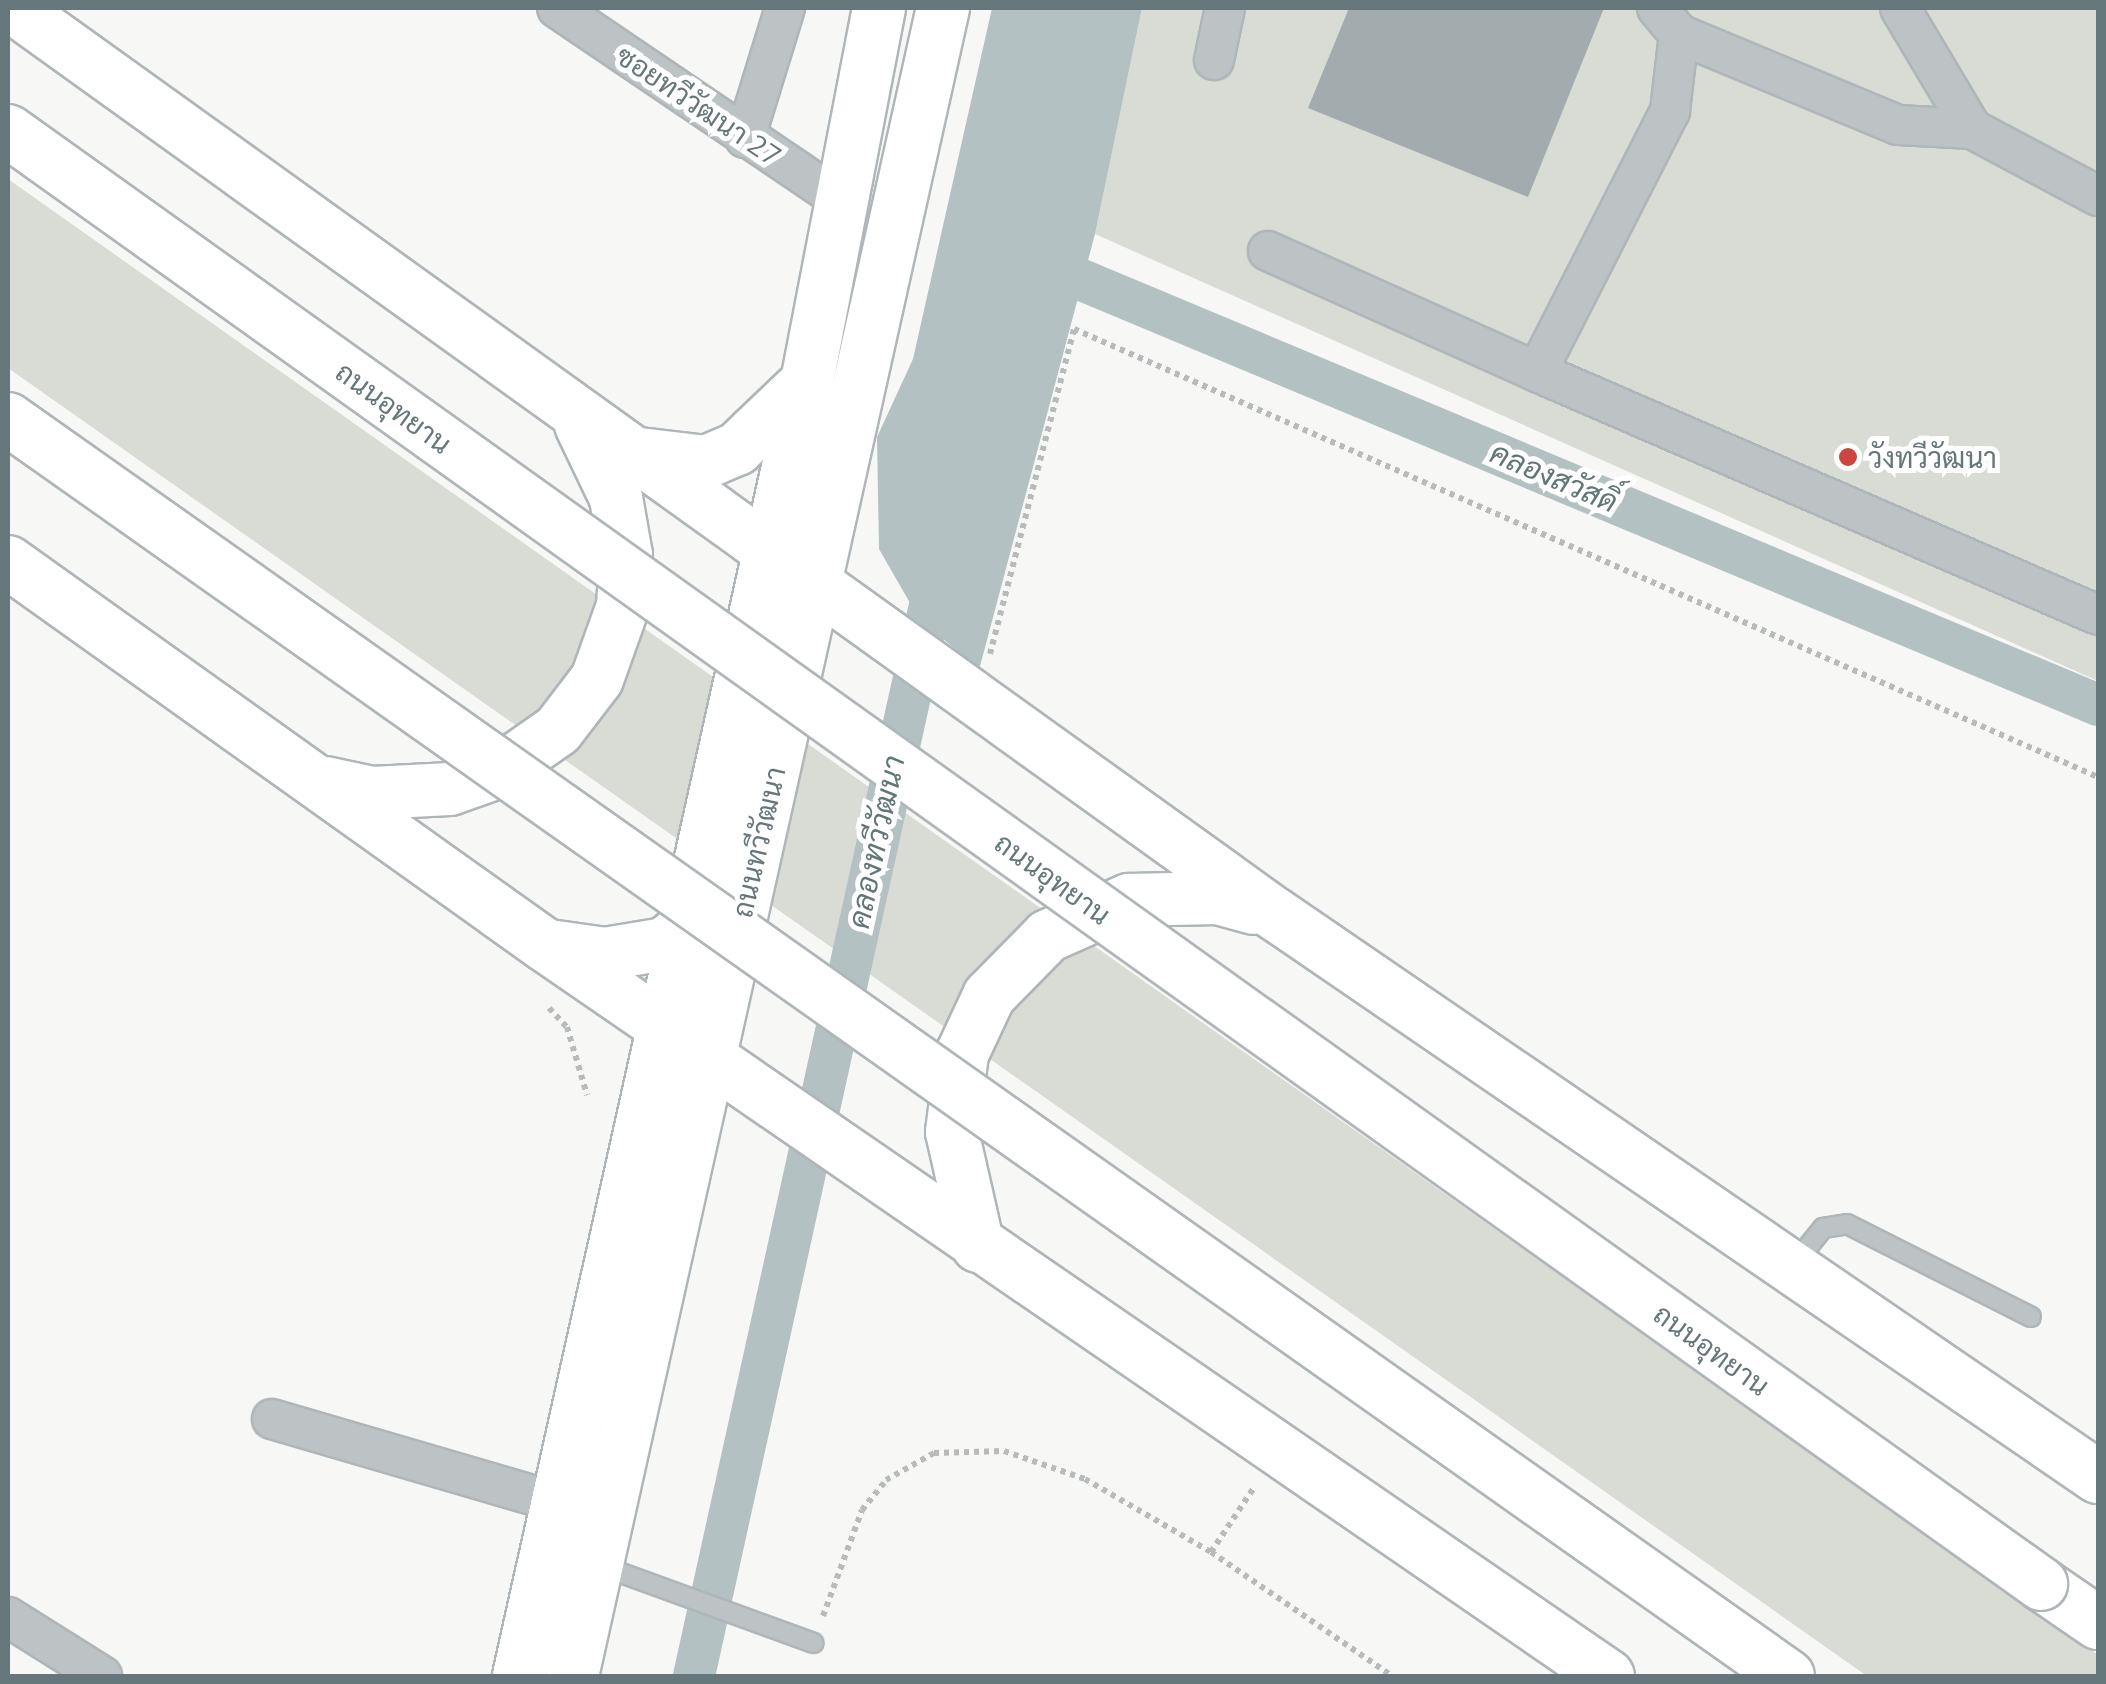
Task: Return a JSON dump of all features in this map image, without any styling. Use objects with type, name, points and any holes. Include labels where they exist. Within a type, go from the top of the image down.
[{"type":"main road","points":[[14,8],[828,597],[984,680],[1274,914],[2098,1477]]},
{"type":"main road","name":"ถนนทวีวัฒนา","points":[[518,1676],[807,382],[879,8]]},
{"type":"main road","name":"ถนนทวีวัฒนา","points":[[572,1676],[617,1572],[828,597],[943,8]]},
{"type":"main road","name":"ถนนอุทยาน","points":[[8,131],[2098,1623]]},
{"type":"main road","points":[[624,452],[706,462],[738,449],[807,382]]},
{"type":"main road","points":[[313,781],[372,794],[482,778],[558,730],[596,679],[623,606],[626,555],[616,498],[578,419]]},
{"type":"main road","points":[[8,420],[1788,1676]]},
{"type":"main road","points":[[8,562],[313,781],[978,1246],[1608,1676]]},
{"type":"main road","points":[[978,1246],[952,1132],[962,1054],[989,996],[1048,936],[1129,900],[1217,898],[1274,914]]},
{"type":"main road","points":[[546,945],[623,951],[666,944],[689,924]]},
{"type":"main road","points":[[2055,1447],[2098,1488]]},
{"type":"street","name":"ซอยทวีวัฒนา 27","points":[[557,8],[842,202]]},
{"type":"street","points":[[746,138],[785,8]]},
{"type":"street","points":[[1214,60],[1225,8]]},
{"type":"street","points":[[1900,8],[1972,129]]},
{"type":"street","points":[[1537,372],[1670,112],[1668,21],[1898,126],[1972,129],[2098,196]]},
{"type":"street","points":[[1268,251],[2098,615]]},
{"type":"street","points":[[272,1419],[559,1503]]},
{"type":"street","points":[[8,1617],[102,1676]]},
{"type":"lane","points":[[1791,1267],[1823,1228],[1847,1224],[2031,1317]]},
{"type":"lane","points":[[617,1572],[812,1642]]},
{"type":"path","points":[[984,680],[1074,329],[2098,777]]},
{"type":"path","points":[[812,1642],[862,1510],[886,1480],[934,1454],[1004,1451],[1086,1478],[1211,1552],[1392,1676]]},
{"type":"path","points":[[1211,1552],[1278,1451]]},
{"type":"shaded area","points":[[992,8],[1142,8],[1095,234],[979,670],[918,617],[879,549],[877,437],[913,359]]},
{"type":"shaded area","name":"วังทวีวัฒนา","points":[[1142,8],[2098,8],[2098,681],[1095,234]]},
{"type":"shaded area","points":[[8,179],[2098,1655],[2098,1676],[1867,1676],[8,368]]},
{"type":"building","points":[[1349,8],[1604,8],[1528,197],[1308,108]]},
{"type":"waterway","name":"คลองสวัสดิ์","points":[[1029,258],[2098,705]]},
{"type":"waterway","name":"คลองทวีวัฒนา","points":[[694,1676],[938,569]]},
{"type":"place","name":"วังทวีวัฒนา","points":[[1848,457]]}]
